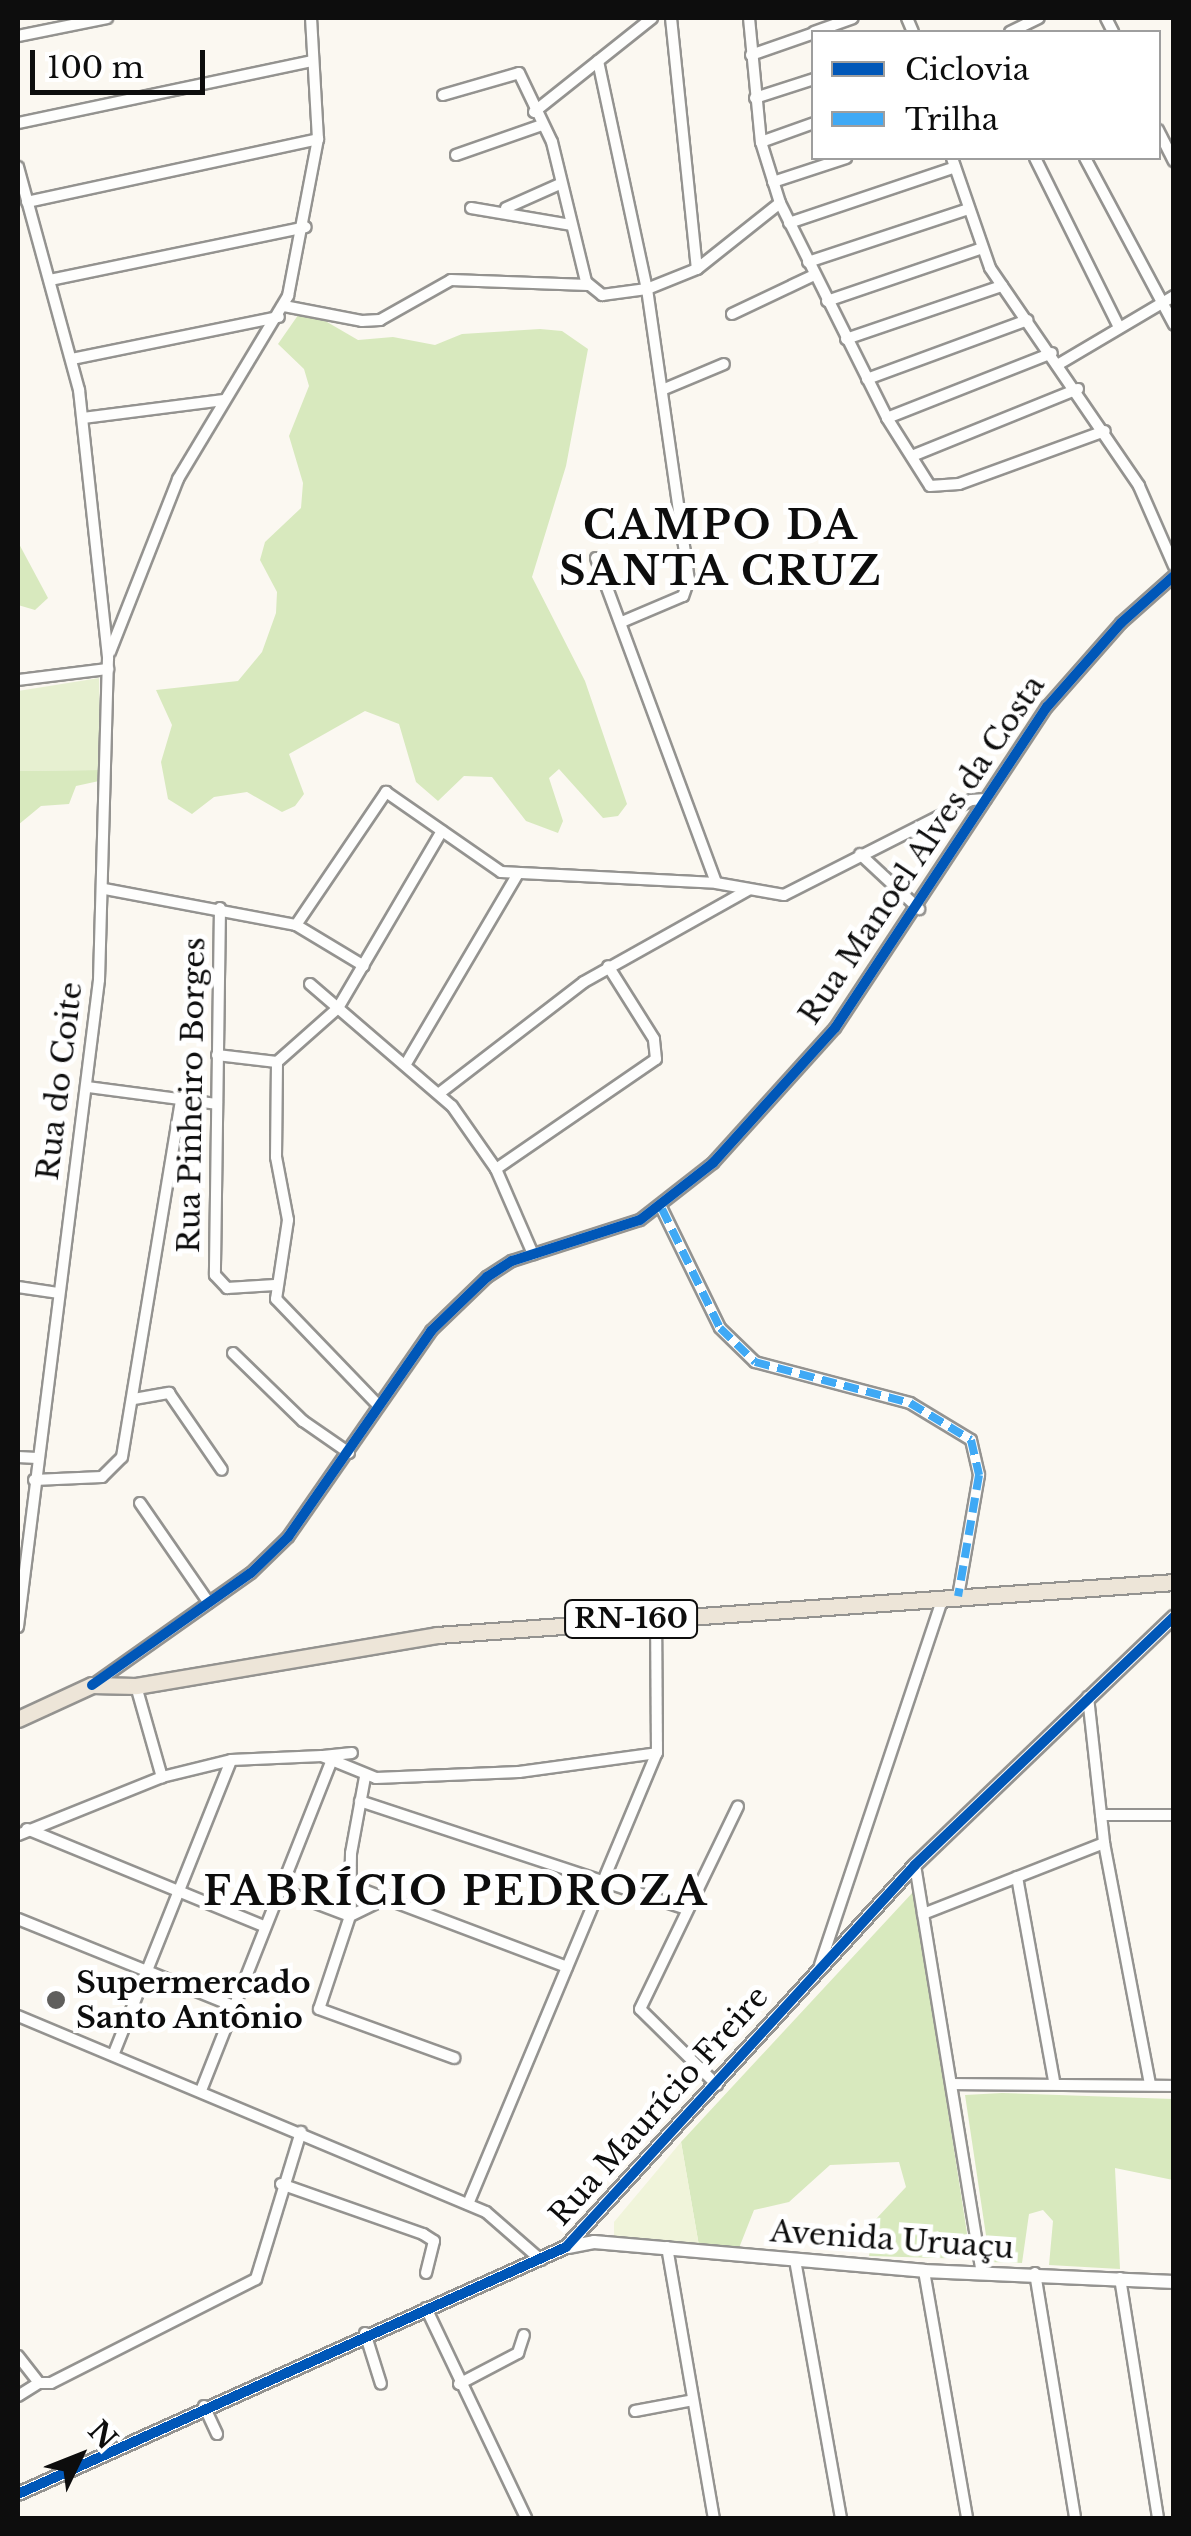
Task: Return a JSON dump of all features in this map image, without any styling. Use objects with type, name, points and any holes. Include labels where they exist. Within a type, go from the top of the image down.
[{"type":"main road","name":"RN-160","points":[[18,1719],[92,1686],[136,1686],[437,1635],[1174,1582]]},
{"type":"street","points":[[18,36],[107,18]]},
{"type":"street","points":[[108,663],[178,479],[281,312],[306,227],[318,138],[311,18]]},
{"type":"street","points":[[534,112],[652,18]]},
{"type":"street","points":[[671,18],[697,270]]},
{"type":"street","points":[[749,18],[761,142],[780,203],[887,418],[935,489],[1105,431]]},
{"type":"street","points":[[822,30],[854,18]]},
{"type":"street","points":[[1025,29],[1039,18]]},
{"type":"street","points":[[752,55],[811,34]]},
{"type":"street","points":[[18,124],[313,61]]},
{"type":"street","points":[[598,61],[647,289],[689,579],[677,599],[624,621]]},
{"type":"street","points":[[443,95],[515,71],[542,124],[588,285]]},
{"type":"street","points":[[755,98],[811,80]]},
{"type":"street","points":[[456,155],[542,124]]},
{"type":"street","points":[[761,142],[811,124]]},
{"type":"street","points":[[1161,136],[1174,161]]},
{"type":"street","points":[[27,202],[318,138]]},
{"type":"street","points":[[774,182],[840,160]]},
{"type":"street","points":[[1035,160],[1120,326]]},
{"type":"street","points":[[1086,160],[1159,305],[1174,325]]},
{"type":"street","points":[[789,223],[954,162],[980,249],[1105,431],[1159,520],[1174,566]]},
{"type":"street","points":[[18,167],[72,359],[84,418],[108,663]]},
{"type":"street","points":[[504,209],[560,184]]},
{"type":"street","points":[[72,359],[281,312],[362,322],[380,320],[451,280],[588,285],[605,296],[647,289],[697,270],[780,203]]},
{"type":"street","points":[[471,208],[504,209],[571,224]]},
{"type":"street","points":[[808,262],[968,209]]},
{"type":"street","points":[[50,280],[306,227]]},
{"type":"street","points":[[828,300],[980,249]]},
{"type":"street","points":[[732,314],[814,274]]},
{"type":"street","points":[[846,340],[1002,286]]},
{"type":"street","points":[[1059,364],[1174,296]]},
{"type":"street","points":[[867,380],[1027,320]]},
{"type":"street","points":[[887,418],[1052,353]]},
{"type":"street","points":[[662,390],[724,364]]},
{"type":"street","points":[[912,456],[1078,389]]},
{"type":"street","points":[[84,418],[224,400]]},
{"type":"street","points":[[596,558],[624,621],[716,883]]},
{"type":"street","name":"Rua Manoel Alves da Costa","points":[[92,1686],[209,1603],[288,1538],[378,1405],[460,1300],[487,1277],[532,1254],[662,1209],[714,1163],[835,1028],[919,909],[986,799],[1082,665],[1174,576]]},
{"type":"street","points":[[18,680],[108,663]]},
{"type":"street","name":"Rua do Coite","points":[[18,1627],[36,1458],[88,1087],[105,889],[108,663]]},
{"type":"street","points":[[296,925],[386,792],[489,866],[517,875],[716,883],[749,890],[796,892],[860,854],[971,800],[986,799]]},
{"type":"street","points":[[218,1055],[276,1062],[338,1008],[442,831]]},
{"type":"street","points":[[860,854],[919,909]]},
{"type":"street","points":[[406,1062],[517,875]]},
{"type":"street","points":[[105,889],[296,925],[364,966]]},
{"type":"street","points":[[441,1092],[608,966],[749,890]]},
{"type":"street","name":"Rua Pinheiro Borges","points":[[220,908],[215,1275],[227,1288],[275,1285]]},
{"type":"street","points":[[496,1170],[656,1059],[654,1039],[608,966]]},
{"type":"street","points":[[310,984],[441,1092],[496,1170],[532,1254]]},
{"type":"street","points":[[276,1062],[276,1157],[288,1220],[275,1285],[281,1308],[378,1405]]},
{"type":"street","points":[[88,1087],[217,1104]]},
{"type":"street","points":[[34,1480],[86,1480],[111,1472],[122,1457],[181,1101]]},
{"type":"street","points":[[662,1209],[720,1328],[755,1362],[910,1402],[971,1440],[978,1475],[951,1597],[820,1965]]},
{"type":"street","points":[[18,1287],[58,1293]]},
{"type":"street","points":[[233,1353],[303,1421],[349,1453]]},
{"type":"street","points":[[134,1399],[169,1393],[222,1470]]},
{"type":"street","points":[[18,1456],[36,1458]]},
{"type":"street","points":[[140,1503],[209,1603]]},
{"type":"street","points":[[468,2204],[657,1753],[656,1617]]},
{"type":"street","name":"Rua Maurício Freire","points":[[18,2494],[204,2406],[566,2248],[601,2215],[820,1965],[914,1865],[1174,1617]]},
{"type":"street","points":[[136,1686],[162,1777]]},
{"type":"street","points":[[1088,1696],[1104,1843],[1150,2085]]},
{"type":"street","points":[[22,1832],[162,1777],[231,1760],[326,1759],[352,1753]]},
{"type":"street","points":[[326,1759],[365,1777],[519,1772],[657,1753]]},
{"type":"street","points":[[202,2088],[326,1759]]},
{"type":"street","points":[[114,2054],[231,1760]]},
{"type":"street","points":[[365,1777],[350,1885],[350,1916],[320,2010],[454,2058]]},
{"type":"street","points":[[360,1801],[686,1909]]},
{"type":"street","points":[[717,2085],[642,2015],[642,2002],[738,1806]]},
{"type":"street","points":[[1101,1815],[1174,1814]]},
{"type":"street","points":[[22,1832],[264,1926]]},
{"type":"street","points":[[924,1914],[1104,1843]]},
{"type":"street","points":[[914,1865],[982,2274]]},
{"type":"street","points":[[1017,1876],[1054,2080]]},
{"type":"street","points":[[350,1885],[391,1896],[567,1966]]},
{"type":"street","points":[[279,1889],[350,1916],[391,1896]]},
{"type":"street","points":[[18,1919],[233,2006]]},
{"type":"street","points":[[18,2016],[202,2088],[468,2204],[514,2230],[541,2260]]},
{"type":"street","points":[[952,2084],[1054,2080],[1174,2086]]},
{"type":"street","points":[[18,2396],[256,2279],[301,2132]]},
{"type":"street","points":[[282,2184],[423,2234],[434,2241],[426,2273]]},
{"type":"street","points":[[601,2215],[600,2237],[606,2243]]},
{"type":"street","name":"Avenida Uruaçu","points":[[566,2248],[606,2243],[924,2271],[1174,2282]]},
{"type":"street","points":[[667,2248],[714,2518]]},
{"type":"street","points":[[795,2260],[841,2518]]},
{"type":"street","points":[[924,2271],[967,2518]]},
{"type":"street","points":[[1035,2274],[1075,2518]]},
{"type":"street","points":[[1120,2278],[1158,2518]]},
{"type":"street","points":[[426,2308],[526,2518]]},
{"type":"street","points":[[365,2334],[382,2384]]},
{"type":"street","points":[[459,2384],[518,2353],[524,2335]]},
{"type":"street","points":[[18,2356],[39,2384]]},
{"type":"street","points":[[635,2411],[693,2400]]},
{"type":"street","points":[[204,2406],[218,2434]]},
{"type":"green space","points":[[303,308],[358,340],[393,337],[435,345],[462,334],[540,329],[562,331],[588,349],[566,466],[532,577],[585,681],[627,804],[618,816],[603,818],[559,769],[549,778],[563,821],[558,833],[526,821],[492,777],[464,776],[438,801],[416,782],[399,724],[365,711],[289,754],[304,794],[295,806],[282,812],[247,792],[214,797],[192,814],[168,799],[161,762],[172,725],[156,690],[238,681],[262,652],[276,613],[277,592],[260,560],[265,542],[301,508],[303,483],[289,436],[309,386],[304,369],[278,344]]},
{"type":"green space","points":[[18,542],[48,598],[35,610],[18,605]]},
{"type":"green space","points":[[99,678],[101,770],[18,771],[18,691]]},
{"type":"green space","points":[[101,770],[99,781],[76,786],[69,804],[41,806],[18,825],[18,771]]},
{"type":"green space","points":[[914,1891],[971,2259],[869,2256],[876,2219],[906,2187],[899,2162],[830,2165],[789,2202],[754,2210],[739,2248],[699,2246],[681,2142]]},
{"type":"green space","points":[[965,2095],[1173,2099],[1173,2180],[1115,2168],[1120,2269],[1049,2265],[1053,2221],[1043,2210],[1029,2214],[1022,2263],[990,2262]]},
{"type":"green space","points":[[681,2142],[699,2246],[614,2239],[614,2222]]},
{"type":"marked path","points":[[662,1209],[720,1328],[755,1362],[910,1403],[971,1440],[979,1475],[958,1596]]},
{"type":"cycle path","points":[[92,1685],[251,1573],[288,1537],[431,1331],[487,1277],[512,1261],[640,1220],[713,1163],[835,1028],[1047,707],[1121,623],[1174,576]]},
{"type":"cycle path","points":[[18,2494],[566,2247],[915,1865],[1174,1617]]},
{"type":"place","name":"Supermercado Santo Antônio","points":[[56,2000]]},
{"type":"district","name":"CAMPO DA SANTA CRUZ","points":[[721,548]]},
{"type":"district","name":"FABRÍCIO PEDROZA","points":[[456,1891]]}]
